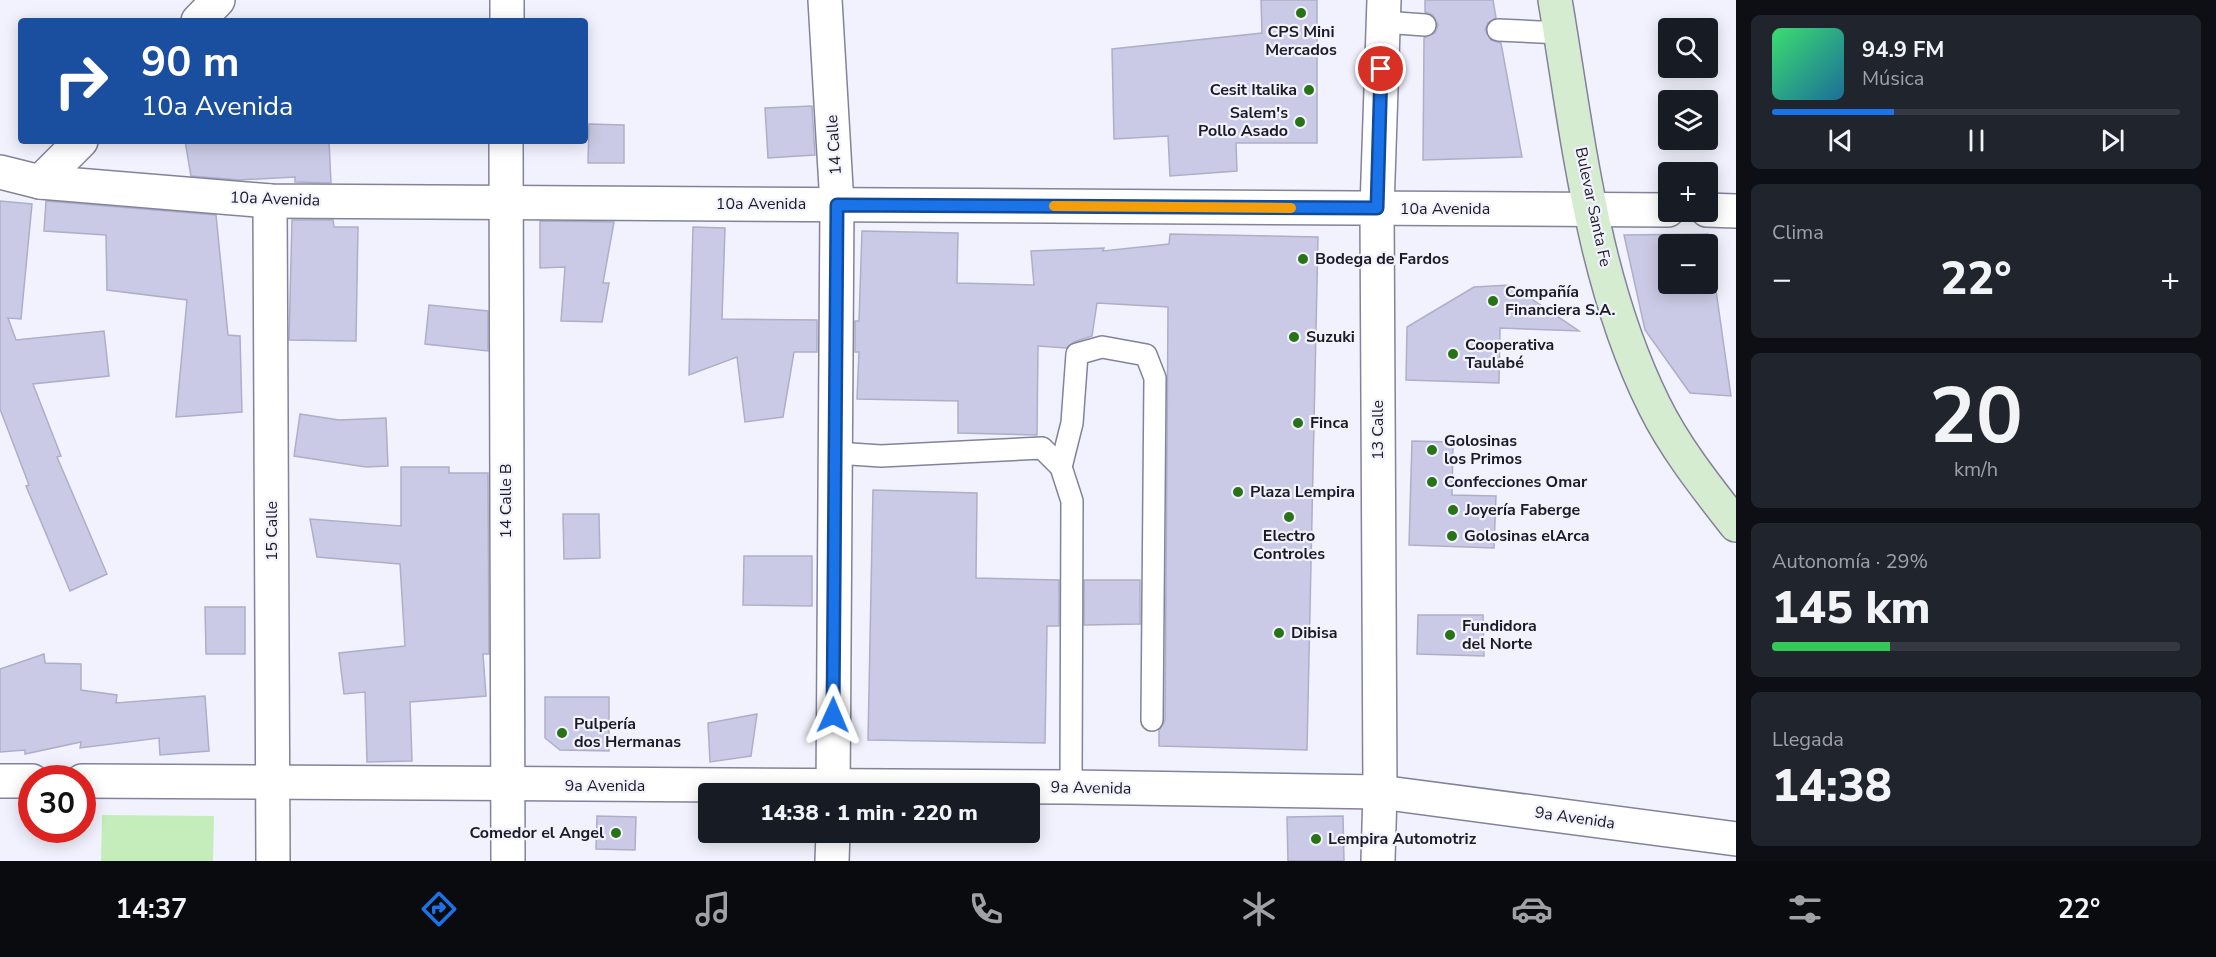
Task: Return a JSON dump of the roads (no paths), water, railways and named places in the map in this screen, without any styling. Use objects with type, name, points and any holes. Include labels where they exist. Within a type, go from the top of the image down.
[{"type":"main road","name":"Bulevar Santa Fe","points":[[1555,0],[1591,210],[1616,314],[1654,406],[1699,477],[1736,525]]},
{"type":"street","points":[[201,18],[218,0]]},
{"type":"street","points":[[507,0],[507,18]]},
{"type":"street","name":"14 Calle","points":[[825,0],[837,205],[833,783]]},
{"type":"street","name":"13 Calle","points":[[1377,861],[1380,792],[1377,208],[1383,11]]},
{"type":"street","points":[[40,182],[78,144]]},
{"type":"street","name":"14 Calle B","points":[[506,144],[508,861]]},
{"type":"street","name":"10a Avenida","points":[[0,172],[40,182],[270,201],[1658,210]]},
{"type":"street","name":"15 Calle","points":[[270,201],[273,861]]},
{"type":"street","points":[[1718,210],[1736,211]]},
{"type":"street","points":[[0,781],[18,781]]},
{"type":"street","name":"9a Avenida","points":[[96,781],[698,788]]},
{"type":"street","name":"9a Avenida","points":[[1040,788],[1380,792],[1736,839]]},
{"type":"street","points":[[832,861],[833,843]]},
{"type":"lane","points":[[1383,11],[1425,25]]},
{"type":"lane","points":[[1498,30],[1560,33]]},
{"type":"lane","points":[[1061,467],[1072,423],[1077,354],[1102,347],[1146,355],[1155,378],[1152,720]]},
{"type":"lane","points":[[836,453],[881,456],[1042,447],[1061,467],[1072,501],[1071,788]]},
{"type":"place","name":"CPS Mini Mercados","points":[[1301,13]]},
{"type":"place","name":"Cesit Italika","points":[[1309,90]]},
{"type":"place","name":"Salem's Pollo Asado","points":[[1300,122]]},
{"type":"place","name":"Bodega de Fardos","points":[[1303,259]]},
{"type":"place","name":"Compañía Financiera S.A.","points":[[1493,301]]},
{"type":"place","name":"Suzuki","points":[[1294,337]]},
{"type":"place","name":"Cooperativa Taulabé","points":[[1453,354]]},
{"type":"place","name":"Finca","points":[[1298,423]]},
{"type":"place","name":"Golosinas los Primos","points":[[1432,450]]},
{"type":"place","name":"Confecciones Omar","points":[[1432,482]]},
{"type":"place","name":"Plaza Lempira","points":[[1238,492]]},
{"type":"place","name":"Joyería Faberge","points":[[1453,510]]},
{"type":"place","name":"Electro Controles","points":[[1289,517]]},
{"type":"place","name":"Golosinas elArca","points":[[1452,536]]},
{"type":"place","name":"Dibisa","points":[[1279,633]]},
{"type":"place","name":"Fundidora del Norte","points":[[1450,635]]},
{"type":"place","name":"Pulpería dos Hermanas","points":[[562,733]]},
{"type":"place","name":"Comedor el Angel","points":[[616,833]]},
{"type":"place","name":"Lempira Automotriz","points":[[1316,839]]}]
